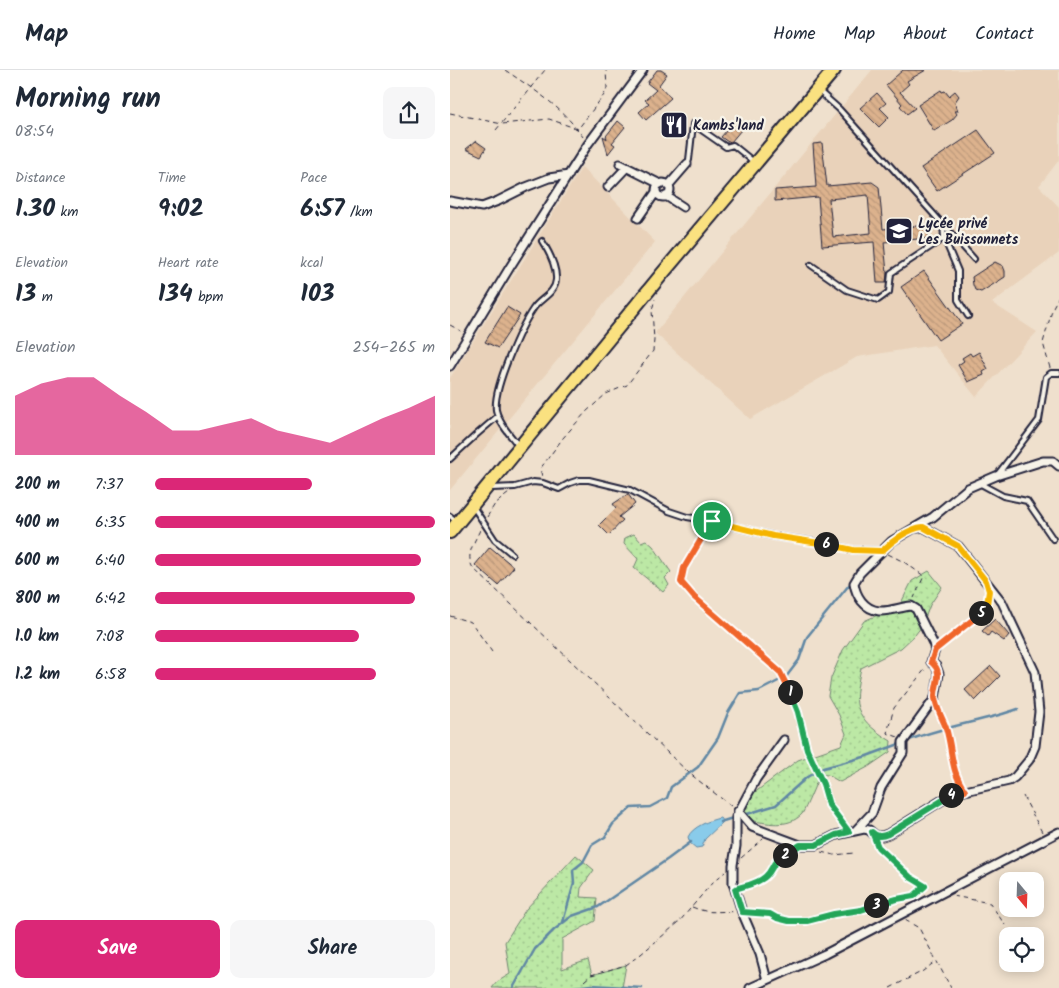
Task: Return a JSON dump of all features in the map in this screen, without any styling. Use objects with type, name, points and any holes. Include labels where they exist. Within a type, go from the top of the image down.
[{"type":"highway","points":[[452,524],[472,505],[662,274],[834,70]]},
{"type":"street","points":[[450,366],[510,266],[588,144],[643,70]]},
{"type":"street","points":[[668,186],[687,164]]},
{"type":"street","points":[[608,187],[623,166],[668,186]]},
{"type":"street","points":[[450,201],[482,207],[549,178],[569,175]]},
{"type":"street","points":[[638,218],[656,192],[656,187],[660,184]]},
{"type":"street","points":[[666,196],[669,192],[668,186]]},
{"type":"street","points":[[656,192],[659,196],[666,196],[683,207]]},
{"type":"street","points":[[853,832],[872,813],[881,788],[903,753],[903,742],[935,698],[939,674],[936,666],[931,662],[935,650],[919,613],[911,606],[880,612],[864,605],[858,596],[854,583],[860,573],[892,541],[933,518],[968,488],[1042,460],[1056,461],[1059,466]]},
{"type":"street","points":[[738,811],[747,824],[800,845],[816,845],[836,835],[864,829],[876,836],[882,836],[952,794],[1009,781],[1020,772],[1029,760],[1035,746],[1039,712],[1035,672],[1008,612],[958,546],[923,527],[917,528]]},
{"type":"street","points":[[767,980],[760,954],[742,912],[735,889],[733,865],[736,846],[735,825],[738,811],[756,779],[784,740]]},
{"type":"street","points":[[750,988],[825,954],[1059,832]]},
{"type":"lane","points":[[818,90],[840,108],[974,259]]},
{"type":"lane","points":[[687,164],[693,124],[726,147],[733,145],[756,163]]},
{"type":"lane","points":[[943,224],[944,238],[958,271],[958,300],[968,316]]},
{"type":"lane","points":[[811,265],[847,290],[878,300],[889,292],[891,273],[944,238]]},
{"type":"lane","points":[[520,447],[498,416],[496,411],[496,394],[512,350],[533,309],[550,294],[556,281],[554,266],[542,241]]},
{"type":"lane","points":[[996,476],[1040,420],[1046,377],[1051,373],[1059,373]]},
{"type":"lane","points":[[450,459],[498,416]]},
{"type":"lane","points":[[486,488],[515,487],[533,482],[543,483],[559,489],[579,480],[589,480],[630,490],[670,511],[687,517],[773,536],[830,544],[853,550],[882,551]]},
{"type":"lane","points":[[979,483],[1003,496],[1027,500],[1053,539]]},
{"type":"lane","points":[[472,505],[495,540],[512,554]]},
{"type":"path","points":[[505,70],[551,101],[568,116],[588,144]]},
{"type":"path","points":[[496,130],[545,70]]},
{"type":"path","points":[[578,129],[604,95],[607,88],[606,70]]},
{"type":"path","points":[[450,113],[502,124],[550,119],[578,129]]},
{"type":"path","points":[[543,483],[540,470],[563,438],[586,412],[606,394],[627,385],[653,351],[652,310],[657,292]]},
{"type":"path","points":[[1051,373],[1043,343],[1053,307],[1059,296]]},
{"type":"path","points":[[450,325],[469,335]]},
{"type":"path","points":[[515,487],[495,504],[484,522],[469,556],[469,562],[473,568],[689,774],[738,811]]},
{"type":"path","points":[[712,521],[684,568],[681,582],[694,597],[780,672],[792,695],[807,749],[823,784],[829,805],[853,832]]},
{"type":"path","points":[[882,551],[904,562],[924,576],[911,606]]},
{"type":"path","points":[[935,650],[983,612],[987,604],[989,591],[986,581]]},
{"type":"path","points":[[450,616],[471,622],[492,652]]},
{"type":"path","points":[[906,739],[887,733],[894,708],[931,662]]},
{"type":"path","points":[[935,698],[948,736],[953,766],[958,780],[965,791]]},
{"type":"path","points":[[1023,796],[1045,838]]},
{"type":"path","points":[[872,832],[878,847],[910,877],[938,894],[990,903],[1006,925]]},
{"type":"path","points":[[584,981],[591,976],[626,965],[679,922],[712,883],[769,834]]},
{"type":"path","points":[[735,889],[766,877],[774,863],[800,845]]},
{"type":"path","points":[[815,851],[834,855],[854,853]]},
{"type":"path","points":[[692,906],[715,914],[727,911],[770,914],[789,921],[807,921],[861,910],[914,896],[925,886]]},
{"type":"path","points":[[898,915],[919,928],[951,988]]},
{"type":"path","points":[[890,988],[923,971],[937,961]]},
{"type":"shaded area","name":"Lycée privé Les Buissonnets","points":[[872,70],[1059,70],[1059,160],[1039,186],[1059,207],[1059,253],[992,303],[1037,332],[976,397],[934,345],[857,357],[750,419],[655,333]]},
{"type":"shaded area","points":[[582,167],[655,242],[450,490],[450,378]]},
{"type":"green space","points":[[634,534],[641,542],[646,540],[653,546],[671,572],[665,578],[669,585],[663,592],[634,568],[638,559],[624,544],[625,538]]},
{"type":"green space","points":[[929,571],[942,587],[930,605],[922,626],[901,648],[861,668],[857,694],[858,708],[867,723],[891,741],[890,752],[868,767],[840,782],[828,775],[820,774],[802,814],[790,822],[777,824],[749,820],[743,808],[754,793],[798,760],[841,745],[846,734],[839,715],[828,696],[831,678],[843,650],[864,621],[900,605],[912,581]]},
{"type":"green space","points":[[576,855],[594,870],[581,888],[580,897],[597,898],[595,921],[562,939],[562,969],[588,960],[592,975],[626,965],[622,988],[580,988],[579,986],[565,988],[492,988],[497,982],[510,974],[505,942],[526,909]]},
{"type":"water","points":[[720,818],[723,822],[705,839],[702,847],[696,848],[690,843],[688,837],[693,830],[707,822]]},
{"type":"building","points":[[657,70],[667,74],[659,85],[671,98],[646,120],[639,112],[649,103],[645,100],[656,90],[647,83]]},
{"type":"building","points":[[903,70],[926,70],[907,81],[909,84],[900,92],[915,108],[907,114],[900,106],[902,104],[886,85]]},
{"type":"building","points":[[941,90],[942,92],[945,91],[949,96],[955,91],[959,96],[955,102],[958,111],[955,111],[957,114],[952,120],[934,131],[918,105]]},
{"type":"building","points":[[877,93],[886,103],[880,108],[889,117],[879,127],[860,108]]},
{"type":"building","points":[[738,117],[746,124],[731,142],[728,142],[721,137],[727,130],[724,128],[729,122],[732,125]]},
{"type":"building","points":[[618,121],[625,127],[612,143],[615,145],[608,154],[603,136],[607,139],[606,136]]},
{"type":"building","points":[[978,130],[995,153],[937,191],[921,168]]},
{"type":"building","points":[[476,141],[486,148],[481,156],[466,149]]},
{"type":"building","points":[[822,143],[827,186],[872,182],[879,187],[883,229],[928,225],[929,238],[884,242],[886,283],[877,283],[874,242],[822,246],[818,197],[775,201],[775,190],[816,187],[813,144]],"holes":[[[868,195],[871,233],[833,237],[829,199]]]},
{"type":"building","points":[[995,262],[1003,266],[1005,277],[981,292],[975,290],[972,277]]},
{"type":"building","points":[[924,271],[962,324],[938,340],[901,287]]},
{"type":"building","points":[[507,307],[520,315],[498,348],[485,342]]},
{"type":"building","points":[[979,352],[988,369],[983,372],[984,375],[968,382],[958,365],[964,361],[962,358],[970,353],[972,356]]},
{"type":"building","points":[[628,494],[635,504],[619,517],[623,520],[609,535],[599,525],[616,508],[613,504]]},
{"type":"building","points":[[490,547],[514,567],[498,585],[475,565]]},
{"type":"building","points":[[995,619],[1009,635],[1004,641],[991,632],[988,636],[982,631]]},
{"type":"building","points":[[991,666],[1000,676],[975,701],[965,690]]},
{"type":"waterway","points":[[563,922],[574,883],[573,870],[583,862],[592,845],[605,837],[613,824],[631,808],[650,807],[667,798],[671,787],[698,767],[718,738],[728,713],[740,693],[759,691],[786,677],[799,660],[807,637],[849,585]]},
{"type":"waterway","points":[[907,741],[934,731],[1018,709]]},
{"type":"waterway","points":[[744,815],[776,805],[807,777],[823,768],[864,757],[902,743]]},
{"type":"waterway","points":[[720,822],[736,817]]},
{"type":"waterway","points":[[513,988],[535,949],[554,930],[572,916],[598,907],[691,842]]},
{"type":"waterway","points":[[564,988],[592,985],[642,988]]},
{"type":"place","name":"Kambs'land","points":[[674,125]]},
{"type":"place","name":"Lycée privé Les Buissonnets","points":[[899,231]]},
{"type":"route","points":[[712,521],[773,536],[830,544],[853,550],[882,551],[892,541],[917,528],[923,527],[958,546],[986,581],[989,591],[987,604],[983,612],[935,650],[931,662],[936,666],[939,674],[935,698],[946,728],[953,766],[958,780],[965,791],[952,794],[888,834],[876,836],[872,832],[878,847],[910,877],[925,886],[914,896],[904,897],[861,910],[807,921],[789,921],[770,914],[742,912],[735,889],[766,877],[769,870],[780,857],[800,845],[816,845],[836,835],[849,832],[829,805],[823,784],[807,749],[792,695],[780,672],[694,597],[681,582],[684,568],[712,521]]}]
